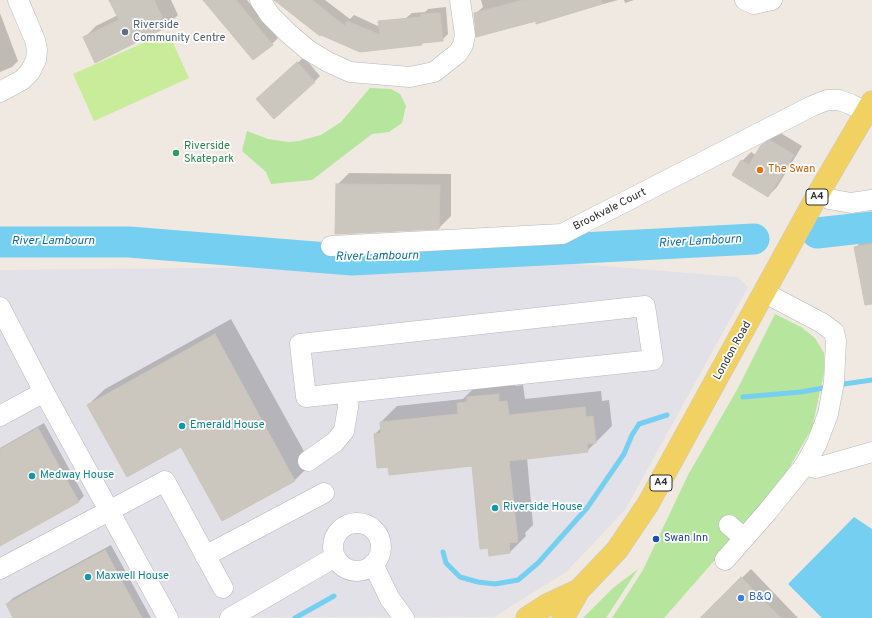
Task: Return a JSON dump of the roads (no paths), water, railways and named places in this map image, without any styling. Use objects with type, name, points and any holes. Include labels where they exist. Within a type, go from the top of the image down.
[{"type":"main road","name":"London Road","points":[[563,618],[579,590],[617,550],[648,504],[818,194],[869,107]]},
{"type":"main road","name":"London Road","points":[[527,618],[547,605],[579,590]]},
{"type":"street","points":[[0,92],[22,80],[30,72],[36,60],[36,40],[18,0]]},
{"type":"street","points":[[260,0],[270,15],[308,50],[328,62],[350,72],[410,77],[434,72],[458,53],[463,45],[465,35],[460,0]]},
{"type":"street","points":[[745,0],[754,4],[772,0]]},
{"type":"street","name":"Brookvale Court","points":[[331,246],[562,234],[812,106],[827,100],[839,100],[850,104],[869,107]]},
{"type":"street","points":[[818,194],[829,199],[851,203],[872,200]]},
{"type":"street","points":[[725,560],[805,465],[828,414],[833,390],[836,341],[834,332],[822,323],[765,293]]},
{"type":"street","points":[[645,306],[652,360],[346,393],[306,397],[300,344],[645,306]]},
{"type":"street","points":[[0,307],[44,392],[168,618]]},
{"type":"street","points":[[0,416],[44,392]]},
{"type":"street","points":[[308,461],[336,442],[344,431],[348,407],[346,393]]},
{"type":"street","points":[[805,465],[816,468],[872,452]]},
{"type":"street","points":[[0,569],[165,481],[223,588]]},
{"type":"street","points":[[205,556],[324,492]]},
{"type":"street","points":[[363,524],[372,529],[378,536],[380,551],[374,564],[364,570],[355,571],[343,567],[335,557],[333,543],[336,535],[346,526],[363,524]]},
{"type":"street","points":[[729,525],[744,538]]},
{"type":"street","points":[[230,618],[335,557]]},
{"type":"street","points":[[374,564],[390,599],[404,618]]},
{"type":"water","points":[[854,517],[872,529],[872,618],[822,618],[788,584]]},
{"type":"waterway","name":"River Lambourn","points":[[817,233],[872,227]]},
{"type":"waterway","name":"River Lambourn","points":[[0,242],[129,242],[352,260],[754,239]]},
{"type":"waterway","points":[[837,385],[872,380]]},
{"type":"waterway","points":[[743,397],[801,392],[829,387]]},
{"type":"waterway","points":[[443,552],[446,563],[460,577],[478,582],[495,584],[518,580],[538,563],[587,508],[624,454],[632,435],[639,424],[667,415]]},
{"type":"waterway","points":[[295,618],[334,596]]},
{"type":"place","name":"Riverside Community Centre","points":[[125,32]]},
{"type":"place","name":"Riverside Skatepark","points":[[176,153]]},
{"type":"place","name":"The Swan","points":[[760,170]]},
{"type":"place","name":"Emerald House","points":[[182,426]]},
{"type":"place","name":"Medway House","points":[[32,476]]},
{"type":"place","name":"Riverside House","points":[[495,508]]},
{"type":"place","name":"Swan Inn","points":[[656,539]]},
{"type":"place","name":"Maxwell House","points":[[88,577]]},
{"type":"place","name":"B&Q","points":[[741,598]]}]
